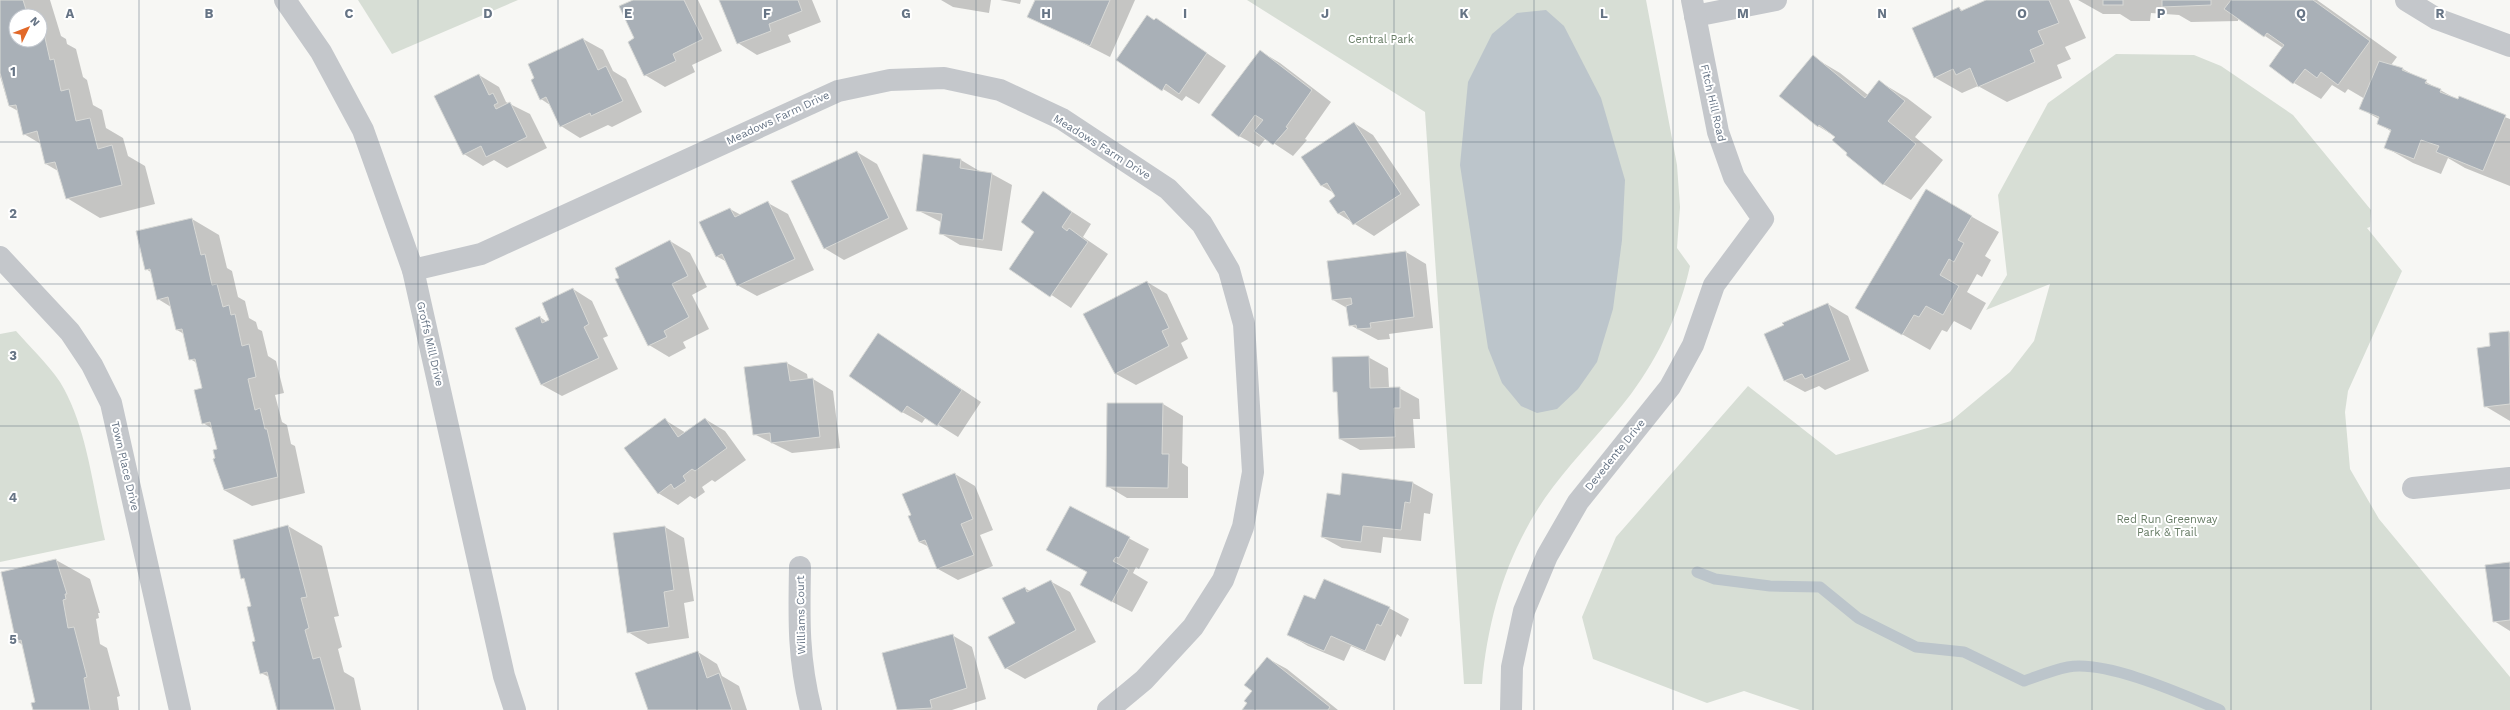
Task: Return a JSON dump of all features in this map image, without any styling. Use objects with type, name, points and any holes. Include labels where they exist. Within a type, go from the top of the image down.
[{"type":"street","name":"Groffs Mill Drive","points":[[285,0],[321,52],[363,130],[413,270],[504,676],[516,710]]},
{"type":"street","points":[[1694,8],[1776,0]]},
{"type":"street","points":[[2406,0],[2437,19],[2510,46]]},
{"type":"street","name":"Fitch Hill Road","points":[[1694,8],[1718,132],[1734,177],[1763,219]]},
{"type":"street","name":"Meadows Farm Drive","points":[[413,270],[481,254],[838,91],[890,80],[944,78],[1000,90],[1062,119],[1168,189],[1202,224],[1229,270],[1244,324],[1253,472],[1242,528],[1223,580],[1193,627],[1144,680],[1108,710]]},
{"type":"street","name":"Devedente Drive","points":[[1511,710],[1512,667],[1524,611],[1547,556],[1578,502],[1670,387],[1693,345],[1714,285],[1763,219]]},
{"type":"street","name":"Town Place Drive","points":[[0,257],[70,332],[92,365],[111,403],[180,710]]},
{"type":"street","points":[[2413,488],[2510,478]]},
{"type":"street","name":"Williams Court","points":[[800,567],[799,640],[804,680],[811,710]]},
{"type":"green space","points":[[358,0],[518,0],[392,54]]},
{"type":"green space","name":"Central Park","points":[[1247,0],[1646,0],[1677,165],[1680,207],[1677,248],[1690,266],[1686,283],[1674,317],[1651,364],[1622,406],[1553,487],[1525,532],[1513,556],[1496,605],[1485,657],[1482,684],[1464,684],[1425,112]]},
{"type":"green space","name":"Red Run Greenway Park & Trail","points":[[2116,54],[2194,55],[2221,66],[2293,115],[2371,210],[2370,227],[2367,228],[2402,271],[2348,391],[2345,412],[2350,469],[2379,519],[2510,677],[2510,710],[1800,710],[1744,691],[1707,703],[1593,659],[1582,617],[1616,537],[1748,386],[1836,455],[1951,421],[2010,372],[2034,341],[2050,284],[1986,310],[2007,275],[1998,195],[2048,103]]},
{"type":"green space","points":[[16,331],[55,375],[69,399],[83,438],[105,540],[0,562],[0,334]]},
{"type":"shaded area","points":[[1546,10],[1564,26],[1601,98],[1625,180],[1622,240],[1613,309],[1597,362],[1578,389],[1557,409],[1537,413],[1521,406],[1502,383],[1488,348],[1460,165],[1468,82],[1492,34],[1517,13]]},
{"type":"building","points":[[0,0],[23,0],[26,8],[8,8],[8,48],[47,48],[50,60],[54,59],[61,91],[69,89],[76,121],[90,118],[98,149],[112,145],[122,185],[66,199],[55,162],[45,164],[37,131],[23,135],[16,105],[9,106],[0,73]]},
{"type":"building","points":[[633,0],[684,0],[703,39],[673,54],[676,61],[644,76],[628,42],[634,38],[619,6]]},
{"type":"building","points":[[719,0],[798,0],[802,11],[769,24],[771,31],[737,44]]},
{"type":"building","points":[[1035,0],[1110,0],[1090,46],[1027,17]]},
{"type":"building","points":[[1986,0],[2049,0],[2059,23],[2038,31],[2044,44],[2030,50],[2035,62],[1978,87],[1970,68],[1956,75],[1953,69],[1934,78],[1912,28],[1959,7],[1961,11]]},
{"type":"building","points":[[2103,0],[2123,0],[2123,5],[2103,5]]},
{"type":"building","points":[[2162,0],[2211,0],[2211,5],[2162,7]]},
{"type":"building","points":[[2231,0],[2313,0],[2370,41],[2338,85],[2321,72],[2317,78],[2305,69],[2293,84],[2269,66],[2284,45],[2267,33],[2264,37],[2224,9]]},
{"type":"building","points":[[1147,15],[1154,20],[1156,18],[1207,53],[1179,94],[1166,84],[1162,91],[1116,60]]},
{"type":"building","points":[[583,38],[598,70],[606,66],[623,101],[591,116],[590,113],[560,127],[546,97],[540,100],[531,80],[534,78],[528,64]]},
{"type":"building","points":[[1260,50],[1312,90],[1286,127],[1288,128],[1273,145],[1254,131],[1263,120],[1255,115],[1239,137],[1211,115]]},
{"type":"building","points":[[1813,55],[1865,98],[1879,80],[1905,101],[1888,121],[1916,144],[1883,185],[1846,155],[1847,153],[1832,140],[1835,137],[1819,125],[1818,127],[1779,96]]},
{"type":"building","points":[[2379,61],[2403,68],[2402,70],[2427,80],[2425,83],[2441,89],[2440,92],[2458,99],[2459,96],[2506,115],[2483,171],[2436,152],[2439,146],[2421,140],[2414,159],[2384,148],[2391,130],[2377,124],[2379,117],[2359,109]]},
{"type":"building","points":[[479,74],[489,95],[493,93],[498,103],[494,105],[496,109],[510,102],[527,137],[486,157],[481,146],[463,155],[434,96]]},
{"type":"building","points":[[1354,122],[1401,194],[1353,225],[1344,211],[1338,214],[1329,201],[1335,196],[1327,183],[1321,186],[1301,157]]},
{"type":"building","points":[[857,151],[889,218],[824,249],[791,181]]},
{"type":"building","points":[[923,154],[961,159],[960,168],[992,173],[983,240],[939,234],[942,214],[916,211]]},
{"type":"building","points":[[1926,189],[1972,216],[1958,240],[1964,243],[1954,262],[1949,259],[1940,275],[1959,286],[1943,315],[1926,306],[1919,317],[1914,315],[1902,335],[1855,308]]},
{"type":"building","points":[[1043,191],[1072,212],[1062,227],[1067,231],[1069,228],[1088,242],[1050,297],[1009,269],[1034,232],[1021,222]]},
{"type":"building","points":[[768,201],[795,259],[737,286],[722,254],[716,257],[699,222],[730,208],[735,217]]},
{"type":"building","points":[[192,218],[201,255],[205,254],[212,285],[217,284],[223,307],[229,305],[231,315],[235,314],[242,346],[249,344],[256,377],[248,379],[255,410],[260,408],[265,429],[267,429],[278,477],[224,490],[213,459],[215,458],[213,450],[217,449],[210,422],[202,424],[194,390],[202,388],[195,359],[189,360],[182,329],[176,330],[168,297],[157,300],[150,269],[145,270],[136,231]]},
{"type":"building","points":[[670,240],[688,276],[672,284],[689,317],[664,331],[667,337],[648,346],[615,279],[619,278],[615,268]]},
{"type":"building","points":[[1406,251],[1414,317],[1370,323],[1371,328],[1357,329],[1356,325],[1349,326],[1346,306],[1352,304],[1351,298],[1332,300],[1327,261]]},
{"type":"building","points":[[1147,281],[1169,328],[1162,331],[1169,346],[1115,374],[1083,314]]},
{"type":"building","points":[[573,288],[589,324],[584,327],[599,358],[541,385],[515,328],[540,316],[542,323],[549,320],[542,303]]},
{"type":"building","points":[[1828,303],[1850,360],[1805,379],[1802,374],[1784,381],[1764,334],[1784,325],[1782,323]]},
{"type":"building","points":[[2509,331],[2510,404],[2484,407],[2477,348],[2490,346],[2489,333]]},
{"type":"building","points":[[878,333],[962,390],[937,426],[907,406],[902,413],[849,376]]},
{"type":"building","points":[[1369,356],[1370,388],[1400,387],[1400,408],[1394,408],[1395,437],[1339,439],[1337,392],[1333,392],[1332,357]]},
{"type":"building","points":[[787,362],[790,381],[813,378],[820,437],[771,443],[770,433],[753,435],[744,367]]},
{"type":"building","points":[[1107,403],[1163,403],[1162,454],[1169,454],[1168,488],[1106,487]]},
{"type":"building","points":[[665,418],[678,437],[705,418],[727,448],[695,471],[692,469],[683,476],[686,481],[674,489],[671,484],[658,494],[624,448]]},
{"type":"building","points":[[955,473],[973,519],[961,524],[974,555],[937,569],[925,540],[919,542],[908,516],[911,515],[902,494]]},
{"type":"building","points":[[1342,473],[1413,482],[1410,503],[1405,502],[1401,530],[1363,526],[1361,542],[1321,537],[1327,493],[1340,495]]},
{"type":"building","points":[[1070,506],[1130,537],[1119,558],[1116,557],[1113,561],[1129,570],[1112,602],[1080,585],[1087,572],[1046,550]]},
{"type":"building","points":[[288,525],[307,597],[301,598],[309,628],[305,630],[313,659],[320,657],[335,710],[277,710],[267,672],[260,674],[252,642],[255,641],[247,607],[251,606],[244,578],[241,579],[233,540]]},
{"type":"building","points":[[665,526],[674,590],[664,592],[669,627],[627,633],[613,533]]},
{"type":"building","points":[[56,559],[67,594],[65,594],[66,599],[63,600],[68,628],[74,627],[87,677],[84,678],[90,710],[33,710],[31,703],[35,702],[21,640],[16,642],[1,572]]},
{"type":"building","points":[[2510,562],[2510,620],[2493,622],[2485,565]]},
{"type":"building","points":[[1324,579],[1390,607],[1381,626],[1377,624],[1365,651],[1331,636],[1324,651],[1287,635],[1304,595],[1315,599]]},
{"type":"building","points":[[1051,580],[1076,630],[1005,669],[988,637],[1015,623],[1002,598],[1025,587],[1027,592]]},
{"type":"building","points":[[953,634],[967,688],[930,700],[932,708],[897,710],[882,653]]},
{"type":"building","points":[[698,651],[707,678],[719,673],[732,710],[648,710],[635,673]]},
{"type":"building","points":[[1267,657],[1330,707],[1328,710],[1242,710],[1247,703],[1244,701],[1252,691],[1244,685]]},
{"type":"waterway","points":[[1697,572],[1715,579],[1770,586],[1820,587],[1858,618],[1916,647],[1964,652],[2024,681],[2051,671],[2068,667],[2084,666],[2103,669],[2145,680],[2220,710]]}]
